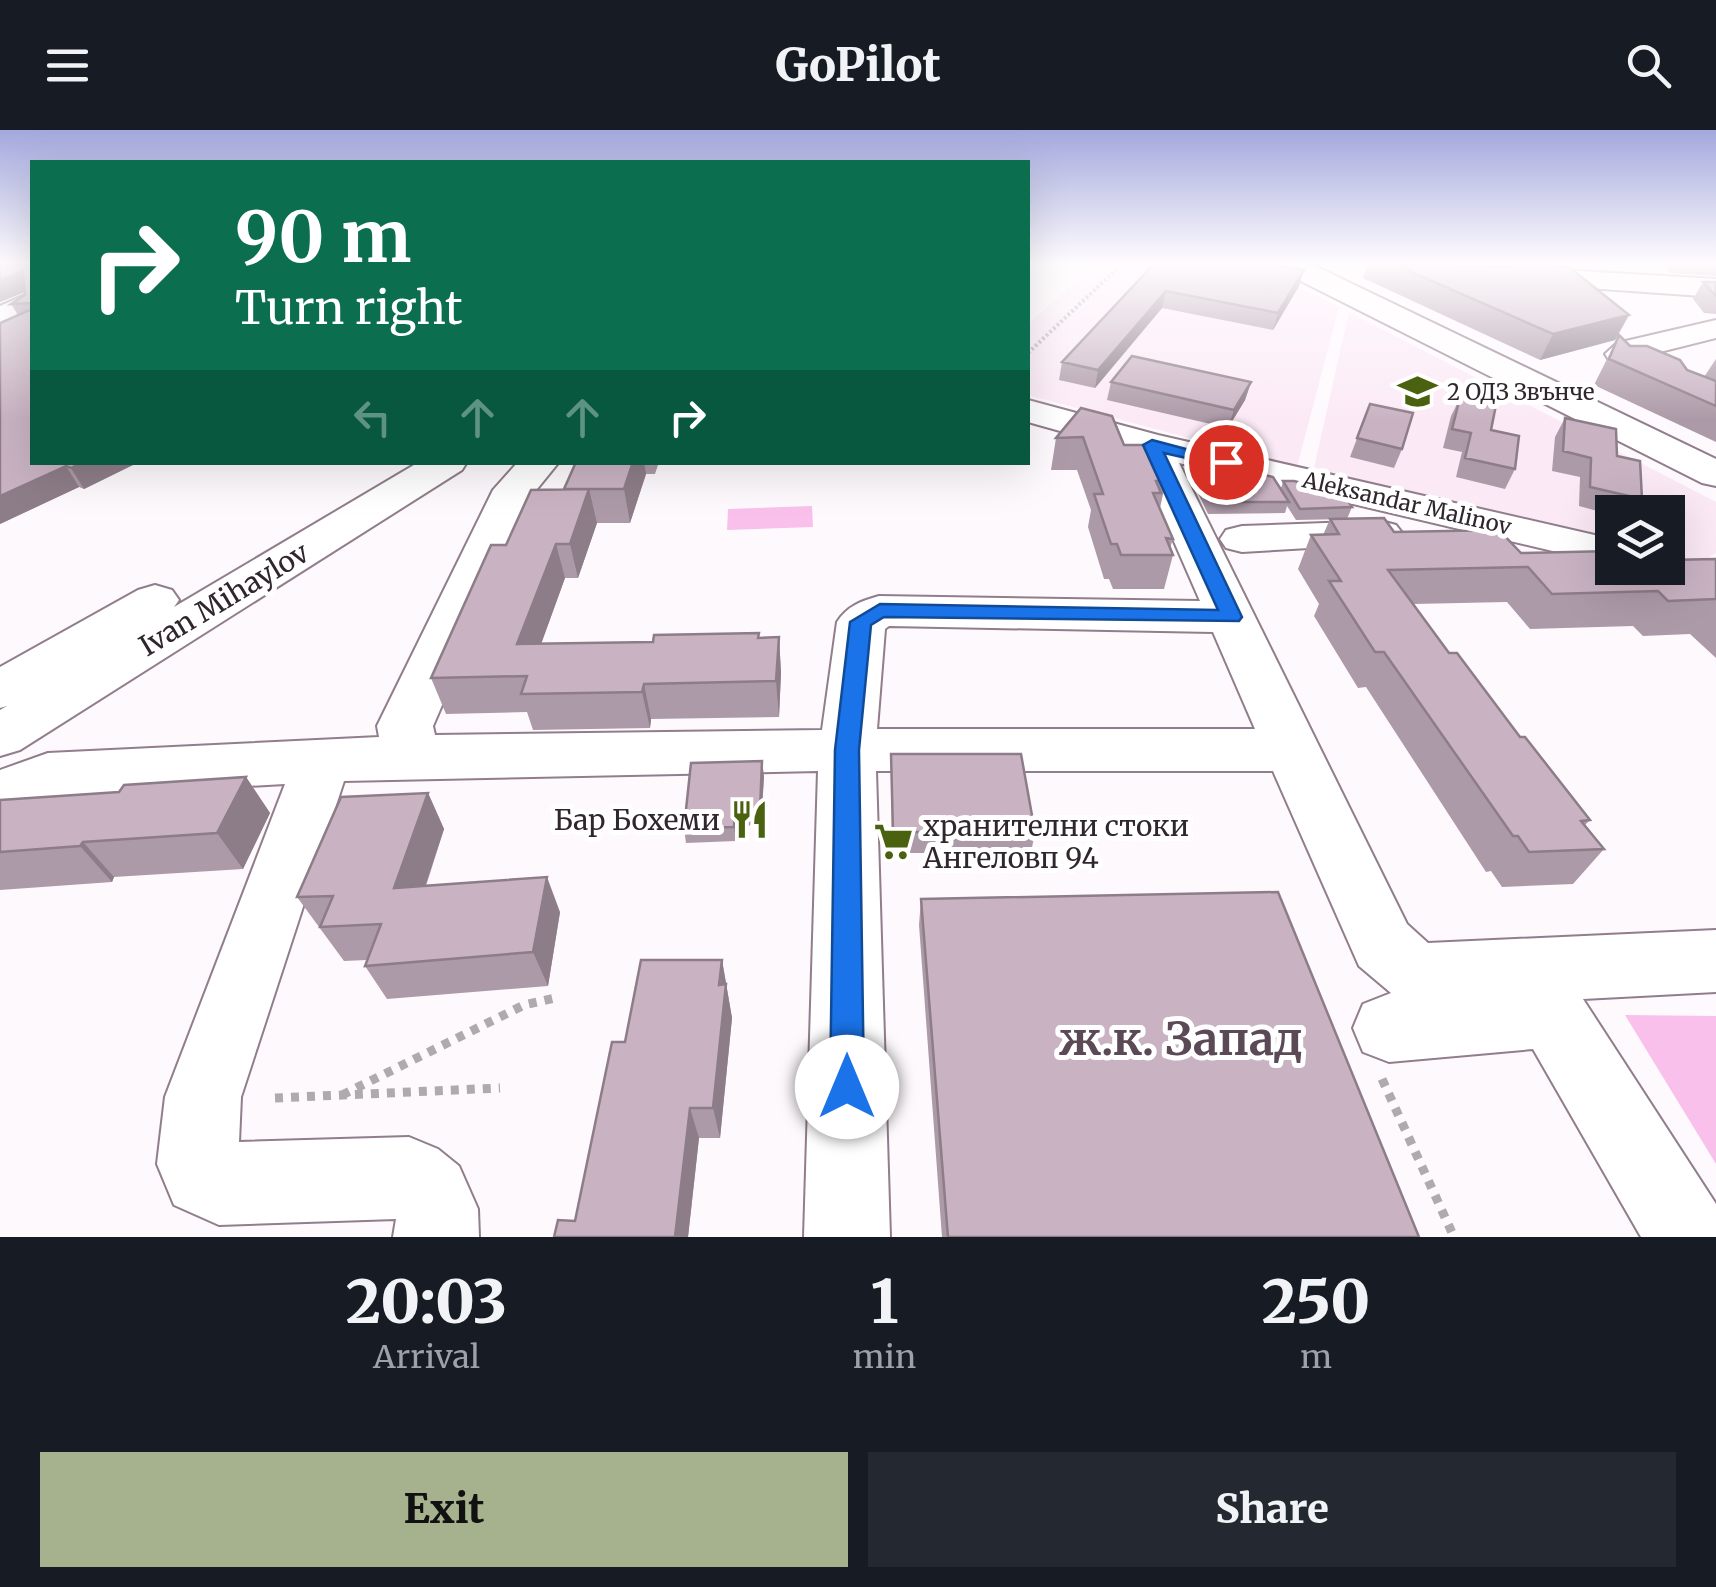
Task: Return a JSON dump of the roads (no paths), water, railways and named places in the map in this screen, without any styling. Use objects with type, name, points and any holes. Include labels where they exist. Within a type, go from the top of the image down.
[{"type":"street","points":[[1394,316],[1716,474]]},
{"type":"street","points":[[1627,362],[1622,354],[1629,350],[1716,328]]},
{"type":"street","name":"Aleksandar Malinov","points":[[1030,412],[1152,445],[1595,548]]},
{"type":"street","points":[[1152,445],[1382,945],[1397,962],[1417,974],[1492,974],[1716,961]]},
{"type":"street","name":"Ivan Mihaylov","points":[[0,690],[390,465]]},
{"type":"street","name":"Ivan Mihaylov","points":[[0,736],[443,465]]},
{"type":"street","points":[[424,756],[408,744],[406,726],[514,490],[537,465]]},
{"type":"street","points":[[1242,539],[1522,530]]},
{"type":"street","points":[[847,1237],[847,750],[861,622],[880,611],[1232,617]]},
{"type":"street","points":[[0,798],[25,783],[66,773],[424,756],[847,750],[1294,750]]},
{"type":"street","points":[[322,761],[203,1097],[197,1164],[202,1176],[219,1184],[409,1178],[426,1187],[436,1202],[436,1237]]},
{"type":"street","points":[[1492,974],[1525,991],[1552,1014],[1688,1237]]},
{"type":"street","points":[[1389,1028],[1552,1014]]},
{"type":"place","name":"2 ОДЗ Звънче","points":[[1417,392]]},
{"type":"place","name":"Бар Бохеми","points":[[750,820]]},
{"type":"place","name":"хранителни стоки Ангеловп 94","points":[[893,842]]},
{"type":"district","name":"ж.к. Запад","points":[[1181,1039]]}]
